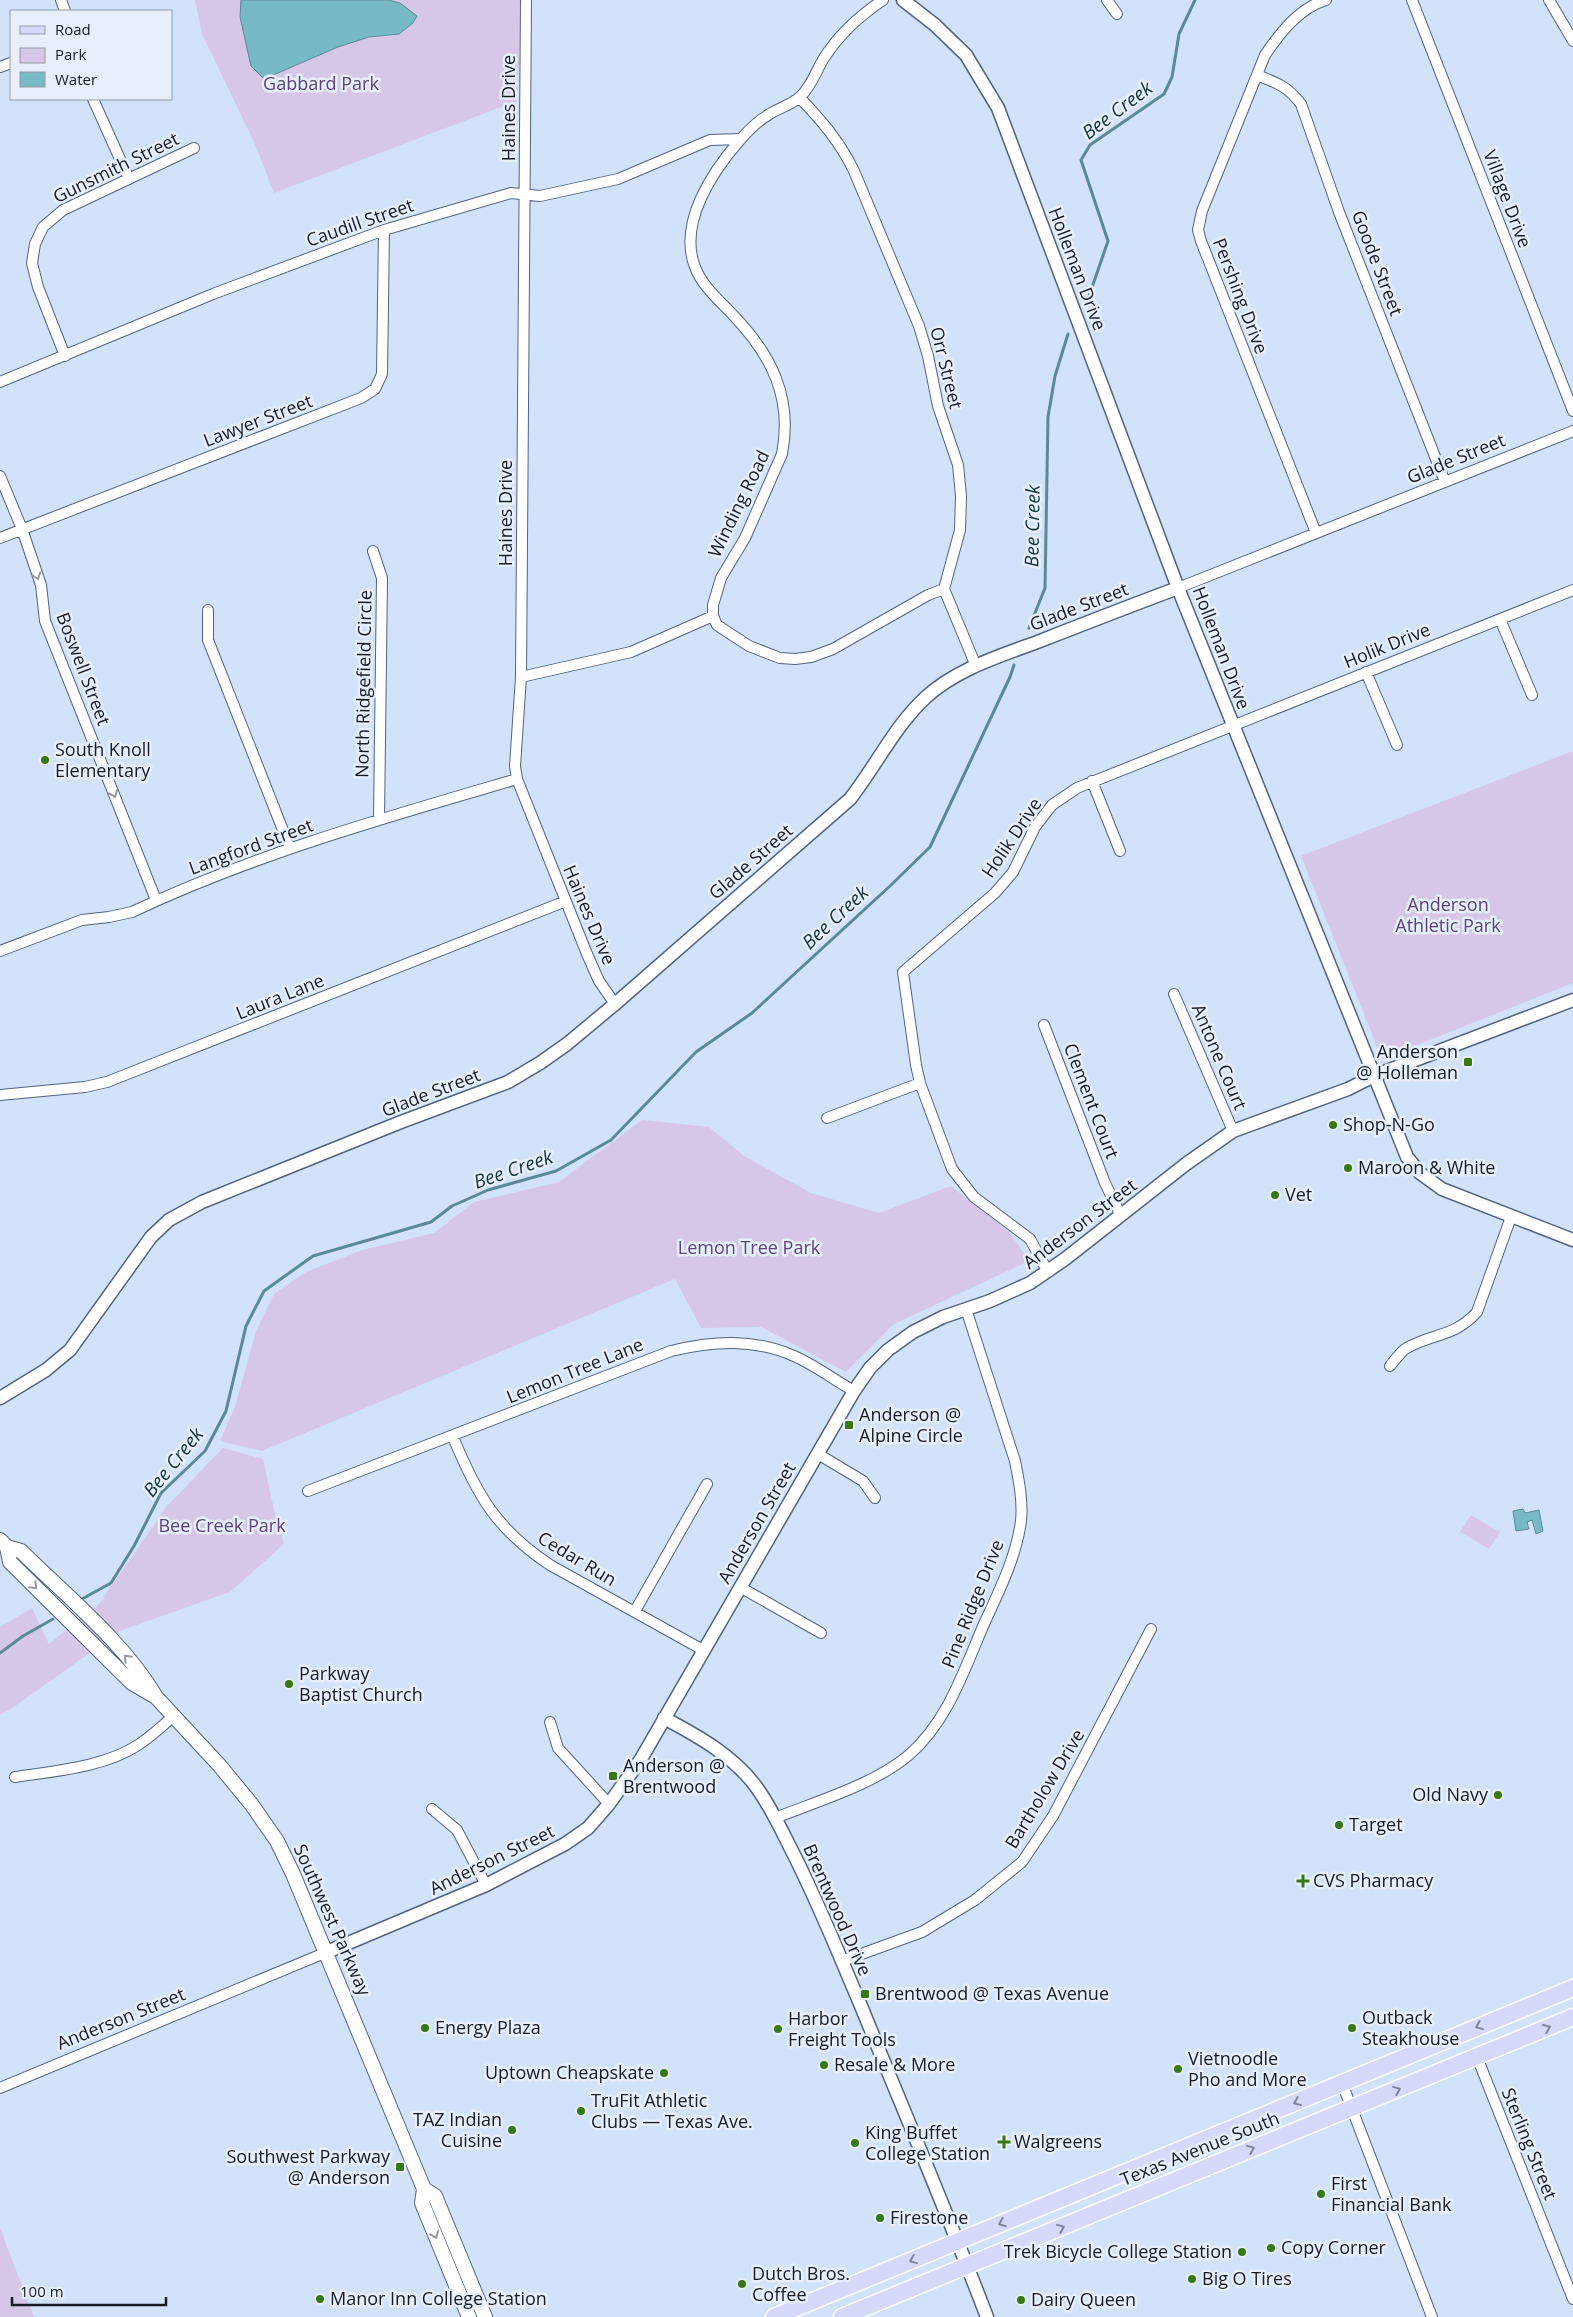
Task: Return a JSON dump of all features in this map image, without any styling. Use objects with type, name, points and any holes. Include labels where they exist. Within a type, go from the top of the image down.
[{"type":"main road","name":"Southwest Parkway","points":[[3,1544],[10,1562],[132,1683],[156,1697],[174,1716],[252,1805],[277,1841],[327,1952],[424,2189],[422,2202],[469,2317]]},
{"type":"main road","name":"Texas Avenue South","points":[[774,2317],[1573,1988]]},
{"type":"main road","name":"Texas Avenue South","points":[[842,2317],[1573,2018]]},
{"type":"main road","name":"Southwest Parkway","points":[[424,2189],[435,2196],[485,2317]]},
{"type":"street","name":"Haines Drive","points":[[526,0],[521,677],[515,766],[517,779],[599,980],[615,1004]]},
{"type":"street","name":"Winding Road","points":[[713,616],[713,605],[721,578],[759,508],[782,454],[785,440],[785,408],[775,373],[749,332],[710,291],[694,265],[691,238],[697,207],[710,183],[741,139],[768,115],[800,98],[811,84],[824,59],[843,31],[867,10],[883,0]]},
{"type":"street","name":"Holleman Drive","points":[[902,0],[934,25],[966,55],[998,108],[1178,588],[1232,725],[1376,1075],[1407,1157],[1420,1173],[1442,1189],[1573,1240]]},
{"type":"street","points":[[1107,0],[1117,14]]},
{"type":"street","name":"Village Drive","points":[[1412,0],[1573,411]]},
{"type":"street","points":[[1549,0],[1573,42]]},
{"type":"street","name":"Pershing Drive","points":[[1316,533],[1229,316],[1198,230],[1202,211],[1265,55],[1278,36],[1299,16],[1319,1]]},
{"type":"street","name":"Goode Street","points":[[1258,76],[1291,91],[1301,104],[1340,212],[1445,482]]},
{"type":"street","name":"Orr Street","points":[[800,98],[827,127],[842,147],[854,171],[919,326],[928,356],[938,406],[958,465],[960,482],[960,530],[944,589]]},
{"type":"street","points":[[93,100],[129,179]]},
{"type":"street","name":"Caudill Street","points":[[0,382],[213,294],[384,230],[511,193],[540,196],[618,179],[710,140],[741,139]]},
{"type":"street","name":"Gunsmith Street","points":[[66,356],[38,287],[32,263],[35,244],[43,227],[55,215],[194,148]]},
{"type":"street","name":"Lawyer Street","points":[[0,538],[361,398],[375,389],[382,374],[384,230]]},
{"type":"street","name":"Glade Street","points":[[0,1398],[46,1370],[70,1350],[151,1237],[169,1220],[202,1202],[401,1122],[508,1082],[568,1044],[850,799],[869,775],[902,724],[926,697],[958,674],[1573,431]]},
{"type":"street","points":[[0,476],[22,529]]},
{"type":"street","name":"Boswell Street","points":[[22,529],[40,586],[45,620],[156,900]]},
{"type":"street","name":"North Ridgefield Circle","points":[[374,551],[382,578],[379,819]]},
{"type":"street","points":[[521,677],[631,652],[713,616],[717,625],[750,646],[780,658],[812,657],[833,649],[944,589],[976,666]]},
{"type":"street","name":"Holik Drive","points":[[1048,1272],[1030,1239],[974,1197],[960,1181],[947,1156],[920,1084],[903,972],[1013,872],[1035,828],[1052,805],[1092,781],[1573,590]]},
{"type":"street","points":[[208,610],[208,640],[290,848]]},
{"type":"street","points":[[1500,619],[1532,695]]},
{"type":"street","points":[[1366,672],[1397,746]]},
{"type":"street","name":"Langford Street","points":[[0,951],[82,920],[132,912],[156,900],[290,848],[379,819],[517,779]]},
{"type":"street","points":[[1092,781],[1120,851]]},
{"type":"street","name":"Laura Lane","points":[[0,1095],[85,1087],[107,1082],[566,901]]},
{"type":"street","name":"Antone Court","points":[[1174,994],[1233,1132]]},
{"type":"street","name":"Anderson Street","points":[[0,2088],[486,1885],[565,1844],[588,1828],[609,1804],[641,1758],[854,1392],[870,1368],[888,1350],[913,1332],[966,1308],[1012,1292],[1048,1272],[1186,1164],[1233,1132],[1348,1089],[1376,1075],[1573,1000]]},
{"type":"street","name":"Clement Court","points":[[1044,1025],[1105,1183],[1121,1216]]},
{"type":"street","points":[[828,1118],[920,1084]]},
{"type":"street","points":[[1390,1366],[1405,1349],[1458,1328],[1467,1323],[1477,1312],[1512,1217]]},
{"type":"street","name":"Pine Ridge Drive","points":[[775,1818],[873,1778],[908,1756],[922,1742],[951,1700],[1009,1568],[1021,1522],[1020,1486],[1015,1461],[966,1308]]},
{"type":"street","name":"Lemon Tree Lane","points":[[308,1491],[670,1351],[701,1344],[732,1343],[769,1346],[795,1356],[854,1392]]},
{"type":"street","name":"Cedar Run","points":[[454,1436],[468,1472],[480,1495],[499,1522],[516,1540],[550,1565],[635,1610],[703,1650]]},
{"type":"street","points":[[818,1454],[863,1481],[875,1498]]},
{"type":"street","points":[[635,1610],[707,1484]]},
{"type":"street","points":[[740,1587],[821,1633]]},
{"type":"street","name":"Bartholow Drive","points":[[842,1961],[922,1932],[975,1900],[1022,1862],[1053,1816],[1151,1629]]},
{"type":"street","points":[[15,1777],[72,1768],[118,1755],[138,1745],[174,1716]]},
{"type":"street","name":"Brentwood Drive","points":[[664,1718],[700,1738],[733,1763],[756,1787],[775,1818],[809,1884],[842,1961],[959,2241],[987,2317]]},
{"type":"street","points":[[550,1722],[558,1748],[609,1804]]},
{"type":"street","points":[[432,1809],[457,1830],[486,1885]]},
{"type":"street","name":"Sterling Street","points":[[1476,2057],[1573,2299]]},
{"type":"street","points":[[1342,2083],[1432,2317]]},
{"type":"green space","name":"Gabbard Park","points":[[195,0],[522,0],[517,101],[274,193],[254,142],[202,34]]},
{"type":"green space","name":"Anderson Athletic Park","points":[[1573,751],[1573,983],[1382,1059],[1301,856]]},
{"type":"green space","name":"Lemon Tree Park","points":[[642,1120],[709,1127],[744,1156],[811,1193],[879,1213],[951,1186],[1010,1233],[1029,1261],[894,1324],[846,1372],[761,1327],[701,1328],[675,1279],[262,1451],[220,1441],[235,1407],[256,1331],[274,1294],[306,1272],[362,1250],[434,1233],[474,1202],[559,1182]]},
{"type":"green space","name":"Bee Creek Park","points":[[223,1448],[263,1459],[274,1510],[284,1544],[230,1592],[122,1630],[0,1715],[0,1627],[32,1608],[49,1644],[99,1604],[167,1506]]},
{"type":"green space","points":[[1471,1515],[1500,1532],[1489,1549],[1460,1532]]},
{"type":"green space","points":[[0,2228],[34,2317],[0,2317]]},
{"type":"water","points":[[241,0],[388,0],[400,3],[417,16],[413,23],[399,34],[369,37],[338,47],[264,79],[251,66],[240,17]]},
{"type":"water","points":[[1523,1509],[1525,1513],[1539,1510],[1543,1531],[1536,1534],[1532,1520],[1527,1522],[1529,1529],[1516,1531],[1513,1511]]},
{"type":"waterway","name":"Bee Creek","points":[[1088,299],[1108,241],[1081,160],[1090,145],[1164,94],[1172,77],[1179,34],[1195,0]]},
{"type":"waterway","name":"Bee Creek","points":[[1029,628],[1045,588],[1048,417],[1055,376],[1068,334]]},
{"type":"waterway","name":"Bee Creek","points":[[82,1599],[111,1583],[134,1546],[161,1493],[205,1451],[226,1411],[246,1326],[264,1291],[313,1256],[431,1222],[452,1206],[488,1190],[556,1171],[611,1140],[696,1052],[752,1013],[930,847],[1014,665]]},
{"type":"waterway","name":"Bee Creek","points":[[0,1653],[23,1636],[53,1619]]},
{"type":"place","name":"South Knoll Elementary","points":[[45,760]]},
{"type":"place","name":"Anderson @ Holleman","points":[[1468,1062]]},
{"type":"place","name":"Shop-N-Go","points":[[1333,1125]]},
{"type":"place","name":"Maroon & White","points":[[1348,1168]]},
{"type":"place","name":"Vet","points":[[1275,1195]]},
{"type":"place","name":"Anderson @ Alpine Circle","points":[[849,1425]]},
{"type":"place","name":"Parkway Baptist Church","points":[[289,1684]]},
{"type":"place","name":"Anderson @ Brentwood","points":[[613,1776]]},
{"type":"place","name":"Old Navy","points":[[1498,1795]]},
{"type":"place","name":"Target","points":[[1339,1825]]},
{"type":"place","name":"CVS Pharmacy","points":[[1303,1881]]},
{"type":"place","name":"Brentwood @ Texas Avenue","points":[[865,1994]]},
{"type":"place","name":"Energy Plaza","points":[[425,2028]]},
{"type":"place","name":"Outback Steakhouse","points":[[1352,2028]]},
{"type":"place","name":"Harbor Freight Tools","points":[[778,2029]]},
{"type":"place","name":"Resale & More","points":[[824,2065]]},
{"type":"place","name":"Vietnoodle Pho and More","points":[[1178,2069]]},
{"type":"place","name":"Uptown Cheapskate","points":[[664,2073]]},
{"type":"place","name":"TruFit Athletic Clubs — Texas Ave.","points":[[581,2111]]},
{"type":"place","name":"TAZ Indian Cuisine","points":[[512,2130]]},
{"type":"place","name":"Walgreens","points":[[1004,2142]]},
{"type":"place","name":"King Buffet College Station","points":[[855,2143]]},
{"type":"place","name":"Southwest Parkway @ Anderson","points":[[400,2167]]},
{"type":"place","name":"First Financial Bank","points":[[1321,2194]]},
{"type":"place","name":"Firestone","points":[[880,2218]]},
{"type":"place","name":"Copy Corner","points":[[1271,2248]]},
{"type":"place","name":"Trek Bicycle College Station","points":[[1242,2252]]},
{"type":"place","name":"Big O Tires","points":[[1192,2279]]},
{"type":"place","name":"Dutch Bros. Coffee","points":[[742,2284]]},
{"type":"place","name":"Manor Inn College Station","points":[[320,2299]]},
{"type":"place","name":"Dairy Queen","points":[[1021,2300]]}]
